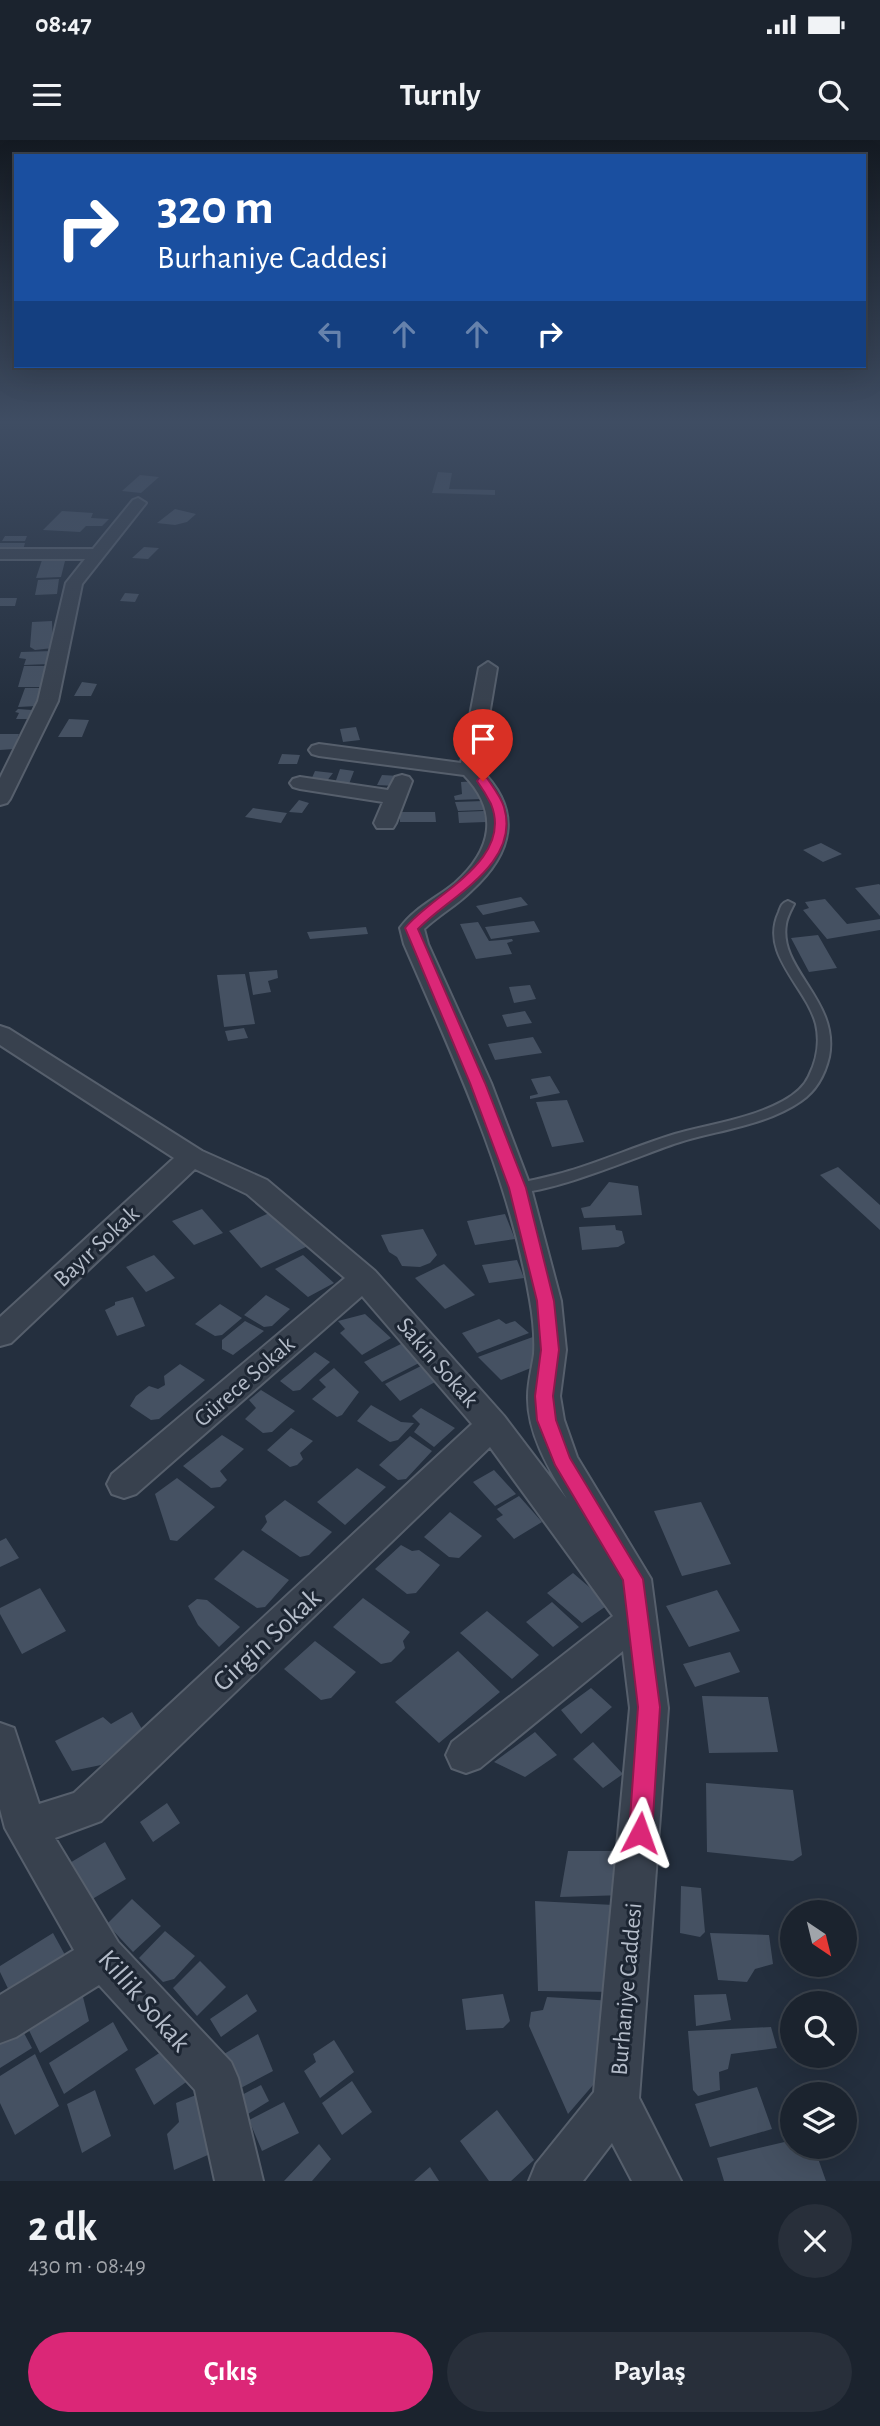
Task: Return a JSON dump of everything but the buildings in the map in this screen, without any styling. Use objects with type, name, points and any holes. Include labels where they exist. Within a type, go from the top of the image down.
[{"type":"street","points":[[0,799],[48,701],[74,583],[128,515]]},
{"type":"street","points":[[0,571],[7,554],[95,554]]},
{"type":"street","points":[[319,750],[470,770],[488,668]]},
{"type":"street","points":[[384,823],[410,762]]},
{"type":"street","name":"Burhaniye Caddesi","points":[[470,770],[483,781],[498,806],[501,829],[488,860],[462,887],[411,928],[478,1083],[517,1188],[546,1301],[550,1350],[544,1396],[547,1420],[561,1460],[633,1579],[649,1707],[616,2101],[657,2181]]},
{"type":"street","points":[[300,783],[395,797]]},
{"type":"street","name":"Sakin Sokak","points":[[0,1034],[192,1157],[257,1187],[364,1278],[492,1425],[636,1619]]},
{"type":"street","name":"Bayır Sokak","points":[[0,1335],[192,1157]]},
{"type":"street","name":"Gürece Sokak","points":[[124,1483],[364,1278]]},
{"type":"street","name":"Girgin Sokak","points":[[26,1828],[87,1808],[492,1425]]},
{"type":"street","points":[[466,1755],[636,1619]]},
{"type":"street","name":"Killik Sokak","points":[[0,1741],[26,1828],[103,1956],[215,2078],[239,2181]]},
{"type":"street","points":[[0,2021],[103,1956]]},
{"type":"street","points":[[553,2181],[616,2101]]},
{"type":"lane","points":[[517,1188],[549,1184],[670,1140],[778,1109],[806,1091],[818,1076],[825,1042],[813,1000],[779,945],[778,923],[788,904]]},
{"type":"route","points":[[483,781],[498,806],[501,829],[488,860],[462,887],[411,928],[478,1083],[517,1188],[546,1301],[550,1350],[544,1396],[547,1420],[561,1460],[633,1579],[649,1707],[640,1833]]}]
